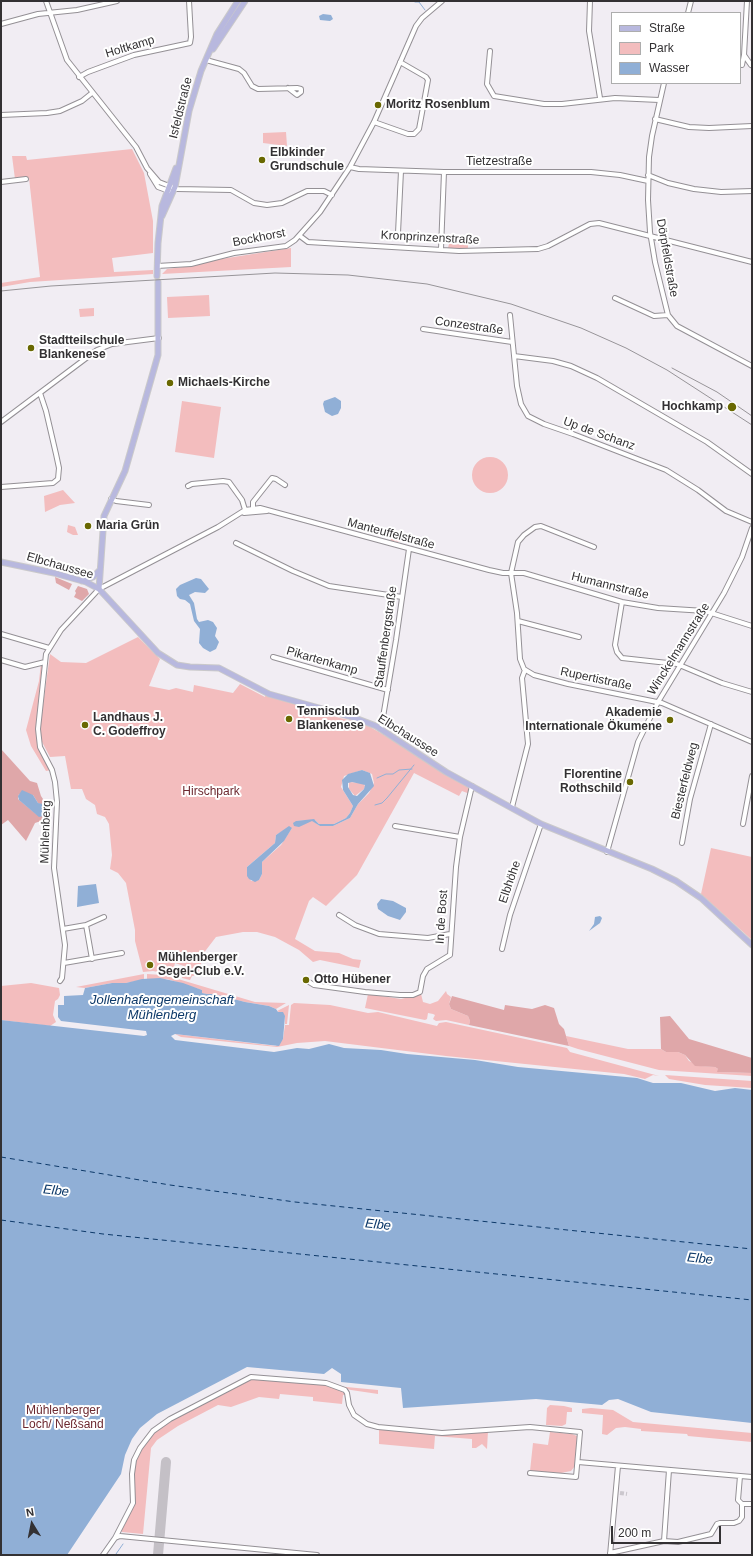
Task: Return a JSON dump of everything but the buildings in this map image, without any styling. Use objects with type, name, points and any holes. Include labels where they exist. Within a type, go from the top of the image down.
[{"type":"main road","name":"Isfeldstraße","points":[[158,276],[157,266],[162,206],[170,189],[178,162],[189,111],[206,60],[217,34],[238,1]]},
{"type":"main road","name":"Isfeldstraße","points":[[206,60],[245,1]]},
{"type":"main road","points":[[99,589],[102,522],[105,511],[125,471],[156,367],[160,338],[158,282]]},
{"type":"main road","name":"Elbchaussee","points":[[1,562],[29,567],[82,581],[99,589],[150,644],[171,662],[190,667],[219,668],[269,694],[362,720],[381,729],[432,763],[541,824],[659,872],[691,891],[752,945]]},
{"type":"main road","points":[[82,581],[93,577],[101,569]]},
{"type":"street","points":[[46,1],[67,60],[136,147],[147,168],[158,181],[170,189],[231,190],[254,203],[267,206],[282,203],[307,191],[324,191],[332,195]]},
{"type":"street","points":[[1,24],[49,12],[77,10],[117,1]]},
{"type":"street","name":"Holtkamp","points":[[80,77],[88,72],[134,54],[190,43],[192,37],[189,1]]},
{"type":"street","name":"Bockhorst","points":[[157,266],[184,265],[234,254],[286,246],[300,236],[315,219],[350,167],[374,122],[416,26],[422,18],[442,1]]},
{"type":"street","points":[[590,1],[588,31],[600,98]]},
{"type":"street","points":[[688,12],[691,1]]},
{"type":"street","points":[[747,1],[744,55],[741,66],[752,65]]},
{"type":"street","points":[[490,51],[487,84],[494,96],[544,104],[562,104],[600,98],[659,100]]},
{"type":"street","points":[[744,55],[752,65]]},
{"type":"street","points":[[206,60],[239,69],[244,73],[252,86],[258,89],[288,88]]},
{"type":"street","points":[[374,122],[408,134],[416,133],[420,126],[428,80],[424,76],[400,62]]},
{"type":"street","name":"Dörpfeldstraße","points":[[664,84],[655,119],[648,181],[650,235],[668,316],[677,326],[752,366]]},
{"type":"street","points":[[1,115],[53,112],[72,106],[92,93]]},
{"type":"street","points":[[655,119],[690,128],[752,126]]},
{"type":"street","name":"Tietzestraße","points":[[350,167],[359,169],[444,172],[591,172],[620,175],[648,181]]},
{"type":"street","points":[[398,233],[400,171]]},
{"type":"street","points":[[441,249],[444,172]]},
{"type":"street","points":[[648,175],[668,183],[698,190],[728,192],[752,191]]},
{"type":"street","points":[[1,182],[26,179]]},
{"type":"street","name":"Kronprinzenstraße","points":[[300,236],[308,242],[464,251],[541,249],[590,224],[599,222],[752,262]]},
{"type":"street","points":[[615,298],[654,316],[668,316]]},
{"type":"street","name":"Up de Schanz","points":[[510,315],[512,342],[521,404],[525,412],[532,419],[666,470],[698,490],[726,512],[752,522]]},
{"type":"street","name":"Conzestraße","points":[[423,329],[512,342]]},
{"type":"street","points":[[1,422],[100,348],[114,344],[160,338]]},
{"type":"street","points":[[514,356],[560,363],[602,380],[707,442],[752,474]]},
{"type":"street","points":[[1,487],[53,483],[58,479],[59,468],[46,411],[40,393]]},
{"type":"street","points":[[252,510],[253,502],[272,478],[285,485]]},
{"type":"street","points":[[188,486],[192,484],[223,481],[229,482],[240,497],[244,512]]},
{"type":"street","points":[[112,499],[116,502],[149,505]]},
{"type":"street","name":"Manteuffelstraße","points":[[99,589],[244,512],[260,508],[409,549],[511,574]]},
{"type":"street","points":[[512,807],[528,744],[522,678],[525,670],[520,659],[518,621],[511,574],[518,542],[535,527],[541,526],[594,547]]},
{"type":"street","name":"Winckelmannstraße","points":[[607,852],[635,750],[658,702],[713,613],[735,573],[752,528]]},
{"type":"street","points":[[236,543],[293,571],[329,586],[402,597]]},
{"type":"street","name":"Stauffenbergstraße","points":[[381,729],[409,549]]},
{"type":"street","name":"Humannstraße","points":[[511,574],[527,574],[622,602],[658,608],[699,610],[713,613],[752,626]]},
{"type":"street","points":[[1,634],[49,648],[61,630],[99,589]]},
{"type":"street","points":[[622,602],[615,644],[619,656],[626,659],[664,662],[680,665],[722,683],[752,692]]},
{"type":"street","points":[[518,621],[579,637]]},
{"type":"street","name":"Mühlenberg","points":[[49,648],[45,662],[38,730],[40,747],[52,770],[55,782],[58,817],[54,868],[65,945],[64,964],[62,978],[60,981]]},
{"type":"street","name":"Pikartenkamp","points":[[273,657],[388,690]]},
{"type":"street","points":[[1,660],[25,667],[45,662]]},
{"type":"street","name":"Rupertistraße","points":[[525,670],[537,676],[568,684],[658,702],[752,742]]},
{"type":"street","name":"Biesterfeldweg","points":[[682,843],[690,799],[711,724]]},
{"type":"street","points":[[743,824],[752,776]]},
{"type":"street","name":"In de Bost","points":[[309,982],[314,985],[365,992],[413,995],[420,992],[423,976],[427,969],[450,955],[450,934],[460,837],[472,786]]},
{"type":"street","name":"Elbhöhe","points":[[502,949],[510,915],[541,824]]},
{"type":"street","points":[[396,826],[460,837]]},
{"type":"street","points":[[339,915],[355,925],[379,934],[428,938],[450,934]]},
{"type":"street","points":[[63,929],[86,925],[104,917]]},
{"type":"street","points":[[86,925],[92,959]]},
{"type":"street","points":[[64,964],[122,953]]},
{"type":"street","points":[[103,1555],[115,1538],[133,1503],[132,1474],[134,1460],[140,1448],[153,1431],[170,1419],[251,1377],[326,1383],[345,1390],[354,1416],[366,1424],[378,1427],[442,1433],[530,1427],[580,1432],[576,1477],[530,1473]]},
{"type":"street","points":[[578,1462],[752,1477]]},
{"type":"street","points":[[618,1466],[610,1554],[664,1541],[678,1542],[711,1534],[717,1524],[734,1523],[742,1517],[742,1504],[738,1500],[740,1476]]},
{"type":"street","points":[[664,1541],[669,1470]]},
{"type":"street","points":[[615,1492],[620,1493]]},
{"type":"street","points":[[742,1504],[752,1504]]},
{"type":"street","points":[[115,1538],[120,1536],[318,1555]]},
{"type":"green space","points":[[286,132],[287,146],[263,143],[263,133]]},
{"type":"green space","points":[[132,149],[144,173],[153,221],[153,253],[112,258],[114,272],[153,270],[153,274],[30,282],[1,287],[1,283],[40,277],[29,178],[15,179],[12,156],[26,156],[27,160]]},
{"type":"green space","points":[[449,244],[468,244],[468,248],[462,250],[448,248]]},
{"type":"green space","points":[[291,248],[291,267],[162,274],[167,269]]},
{"type":"green space","points":[[209,295],[210,316],[168,318],[167,297]]},
{"type":"green space","points":[[94,308],[94,316],[80,317],[79,309]]},
{"type":"green space","points":[[182,401],[221,407],[214,458],[175,452]]},
{"type":"green space","points":[[490,457],[503,462],[508,475],[503,488],[490,493],[477,488],[472,475],[477,462]]},
{"type":"green space","points":[[63,490],[75,503],[60,505],[45,512],[44,496]]},
{"type":"green space","points":[[68,525],[75,527],[78,535],[73,535],[67,532]]},
{"type":"green space","points":[[389,533],[405,537],[400,542],[391,541]]},
{"type":"green space","name":"Hirschpark","points":[[138,637],[160,659],[149,686],[169,690],[176,688],[193,692],[194,685],[233,693],[240,684],[265,697],[266,693],[321,710],[320,713],[365,724],[472,786],[470,794],[462,791],[459,796],[414,773],[357,875],[326,906],[313,897],[309,901],[295,939],[315,951],[339,953],[353,959],[361,960],[359,968],[320,960],[313,962],[299,950],[275,937],[257,932],[243,932],[216,937],[203,954],[199,975],[192,976],[190,980],[182,978],[184,966],[175,963],[172,975],[153,971],[143,972],[135,941],[135,930],[126,883],[118,873],[110,869],[112,855],[109,824],[105,817],[97,814],[95,805],[86,799],[82,789],[71,789],[65,756],[50,757],[41,740],[40,727],[50,654],[61,662],[86,663]],"holes":[[[362,770],[372,774],[374,783],[369,793],[358,804],[350,818],[333,826],[320,826],[313,821],[296,821],[315,820],[319,824],[334,824],[346,818],[353,806],[341,787],[344,776]],[[292,828],[281,845],[262,862],[262,874],[259,880],[251,881],[247,867],[275,843],[276,835],[286,829]]]},
{"type":"green space","points":[[45,662],[38,738],[52,770],[46,771],[31,746],[26,730],[39,681],[41,663]]},
{"type":"green space","points":[[349,782],[363,783],[365,786],[364,789],[355,796],[349,789]]},
{"type":"green space","points":[[711,848],[752,857],[752,940],[701,894]]},
{"type":"green space","points":[[144,974],[144,980],[126,983],[112,983],[85,988],[76,987]]},
{"type":"green space","points":[[147,974],[162,975],[178,979],[255,1002],[286,1003],[276,1009],[269,1006],[201,993],[202,990],[167,979],[147,980]]},
{"type":"green space","points":[[31,983],[59,988],[60,995],[55,1001],[53,1015],[56,1022],[50,1026],[1,1020],[1,986]]},
{"type":"green space","points":[[446,991],[451,997],[449,1004],[451,1009],[468,1016],[470,1021],[469,1025],[446,1020],[436,1021],[433,1019],[435,1015],[428,1013],[427,1019],[425,1020],[365,1008],[368,994],[401,999],[421,994],[423,1002],[430,1004],[438,1001]]},
{"type":"green space","points":[[294,1003],[330,1005],[368,1013],[378,1012],[437,1026],[439,1023],[446,1022],[567,1048],[570,1052],[659,1076],[653,1075],[645,1079],[624,1074],[446,1056],[325,1041],[297,1043],[277,1047],[181,1037],[175,1034],[276,1046],[283,1039],[285,1025],[289,1025],[291,1005]]},
{"type":"green space","points":[[289,1005],[287,1024],[285,1024],[285,1016],[277,1011]]},
{"type":"green space","points":[[566,1036],[628,1049],[661,1049],[666,1052],[678,1052],[685,1055],[689,1061],[701,1066],[715,1067],[718,1069],[718,1072],[752,1073],[752,1076],[659,1070],[569,1046]]},
{"type":"green space","points":[[665,1075],[752,1081],[752,1088],[705,1085],[669,1079]]},
{"type":"green space","points":[[252,1378],[320,1384],[342,1390],[345,1395],[343,1395],[342,1404],[313,1401],[313,1397],[280,1394],[279,1399],[259,1397],[231,1407],[218,1405],[178,1426],[157,1440],[151,1448],[143,1534],[122,1532],[121,1529],[135,1498],[134,1475],[136,1459],[151,1435],[172,1420]]},
{"type":"green space","points":[[336,1386],[378,1390],[378,1394],[351,1390]]},
{"type":"green space","points":[[550,1405],[572,1408],[572,1412],[567,1412],[566,1424],[562,1426],[546,1425],[547,1408]]},
{"type":"green space","points":[[591,1408],[613,1410],[633,1422],[752,1433],[752,1442],[688,1436],[687,1434],[641,1431],[641,1429],[625,1427],[616,1428],[607,1435],[602,1434],[603,1415],[582,1413],[582,1409]]},
{"type":"green space","points":[[379,1429],[441,1434],[488,1431],[487,1449],[482,1444],[476,1448],[472,1448],[472,1439],[435,1436],[434,1449],[379,1444]]},
{"type":"green space","points":[[550,1432],[572,1434],[577,1436],[575,1466],[571,1471],[561,1473],[530,1471],[533,1443],[548,1445]]},
{"type":"shaded area","points":[[55,577],[72,584],[69,590],[56,583]]},
{"type":"shaded area","points":[[78,586],[87,589],[89,594],[82,601],[74,597]]},
{"type":"shaded area","points":[[1,749],[30,781],[37,783],[41,796],[47,805],[47,819],[35,823],[26,841],[8,820],[1,825]],"holes":[[[19,794],[33,795],[38,803],[44,806],[46,812],[43,816],[36,814],[18,799]]]},
{"type":"shaded area","points":[[452,996],[504,1010],[505,1005],[532,1009],[545,1005],[554,1008],[559,1024],[564,1029],[569,1046],[469,1025],[470,1021],[468,1016],[451,1009],[449,1004]]},
{"type":"shaded area","points":[[670,1016],[689,1039],[752,1058],[752,1073],[717,1072],[718,1069],[715,1067],[695,1066],[685,1055],[678,1052],[666,1052],[661,1049],[660,1017]]},
{"type":"water","points":[[323,14],[331,15],[333,19],[330,21],[320,20],[319,16]]},
{"type":"water","points":[[335,397],[341,401],[341,408],[338,414],[332,416],[325,412],[323,404],[324,401]]},
{"type":"water","points":[[196,578],[201,579],[209,589],[205,593],[195,592],[189,595],[194,603],[197,619],[199,622],[208,620],[213,622],[217,628],[215,636],[219,642],[216,649],[210,652],[203,648],[199,643],[200,629],[194,621],[190,604],[177,596],[176,589],[180,585]]},
{"type":"water","points":[[362,770],[370,773],[374,786],[358,804],[350,818],[333,826],[320,826],[312,821],[299,827],[294,826],[293,823],[296,821],[314,819],[319,824],[334,824],[346,818],[353,806],[343,790],[342,780],[348,774]],"holes":[[[352,782],[365,785],[364,789],[357,796],[353,795],[348,787],[348,783]]]},
{"type":"water","points":[[22,790],[33,795],[38,803],[43,804],[46,809],[43,816],[39,817],[19,800],[18,796]]},
{"type":"water","points":[[289,826],[292,828],[284,841],[262,862],[262,874],[259,880],[255,882],[249,879],[247,876],[247,867],[275,843],[276,835]]},
{"type":"water","points":[[96,884],[99,903],[77,907],[78,886]]},
{"type":"water","points":[[381,899],[393,901],[406,908],[406,912],[400,920],[388,916],[378,909],[377,904]]},
{"type":"water","points":[[600,916],[602,918],[600,923],[589,931],[594,924],[595,917]]},
{"type":"water","points":[[160,978],[183,983],[202,990],[202,993],[214,994],[245,1002],[269,1006],[276,1009],[278,1012],[283,1012],[285,1016],[283,1039],[279,1046],[175,1034],[171,1036],[175,1040],[274,1052],[297,1048],[309,1049],[329,1044],[344,1048],[381,1050],[407,1054],[475,1060],[518,1067],[637,1078],[653,1083],[681,1083],[715,1091],[735,1088],[752,1090],[752,1423],[651,1412],[618,1399],[609,1400],[602,1405],[536,1399],[403,1408],[401,1388],[341,1382],[341,1374],[332,1368],[324,1374],[247,1367],[157,1414],[140,1428],[132,1439],[125,1455],[121,1474],[67,1555],[1,1555],[1,1020],[144,1036],[147,1035],[146,1031],[61,1021],[58,1017],[58,1005],[64,1005],[64,996],[83,995],[85,988],[112,983],[126,983],[142,979]]},
{"type":"waterway","points":[[415,2],[419,2],[425,10]]},
{"type":"waterway","points":[[375,805],[382,803],[387,798],[414,765]]},
{"type":"waterway","points":[[377,778],[386,774],[393,774],[399,770],[412,769]]},
{"type":"waterway","points":[[116,1554],[123,1544]]},
{"type":"ferry route","points":[[1,1157],[170,1185],[295,1202],[752,1249]]},
{"type":"ferry route","points":[[1,1220],[103,1234],[752,1300]]},
{"type":"taxiway","points":[[158,1555],[166,1462]]},
{"type":"tunnel","points":[[620,1493],[627,1494]]},
{"type":"tram line","points":[[1,291],[51,286],[275,273],[348,275],[427,284],[511,304],[581,328],[626,348],[667,370],[752,425]]},
{"type":"tram line","points":[[672,368],[717,392],[752,416]]},
{"type":"place","name":"Moritz Rosenblum","points":[[378,105]]},
{"type":"place","name":"Elbkinder Grundschule","points":[[262,160]]},
{"type":"place","name":"Stadtteilschule Blankenese","points":[[31,348]]},
{"type":"place","name":"Michaels-Kirche","points":[[170,383]]},
{"type":"place","name":"Hochkamp","points":[[732,407]]},
{"type":"place","name":"Maria Grün","points":[[88,526]]},
{"type":"place","name":"Tennisclub Blankenese","points":[[289,719]]},
{"type":"place","name":"Akademie Internationale Ökumene","points":[[670,720]]},
{"type":"place","name":"Landhaus J. C. Godeffroy","points":[[85,725]]},
{"type":"place","name":"Florentine Rothschild","points":[[630,782]]},
{"type":"place","name":"Mühlenberger Segel-Club e.V.","points":[[150,965]]},
{"type":"place","name":"Otto Hübener","points":[[306,980]]},
{"type":"water label","name":"Jollenhafengemeinschaft Mühlenberg","points":[[162,1008]]},
{"type":"water label","name":"Elbe","points":[[56,1191]]},
{"type":"water label","name":"Elbe","points":[[378,1225]]},
{"type":"water label","name":"Elbe","points":[[700,1259]]},
{"type":"park label","name":"Mühlenberger Loch/ Neßsand","points":[[63,1418]]}]
